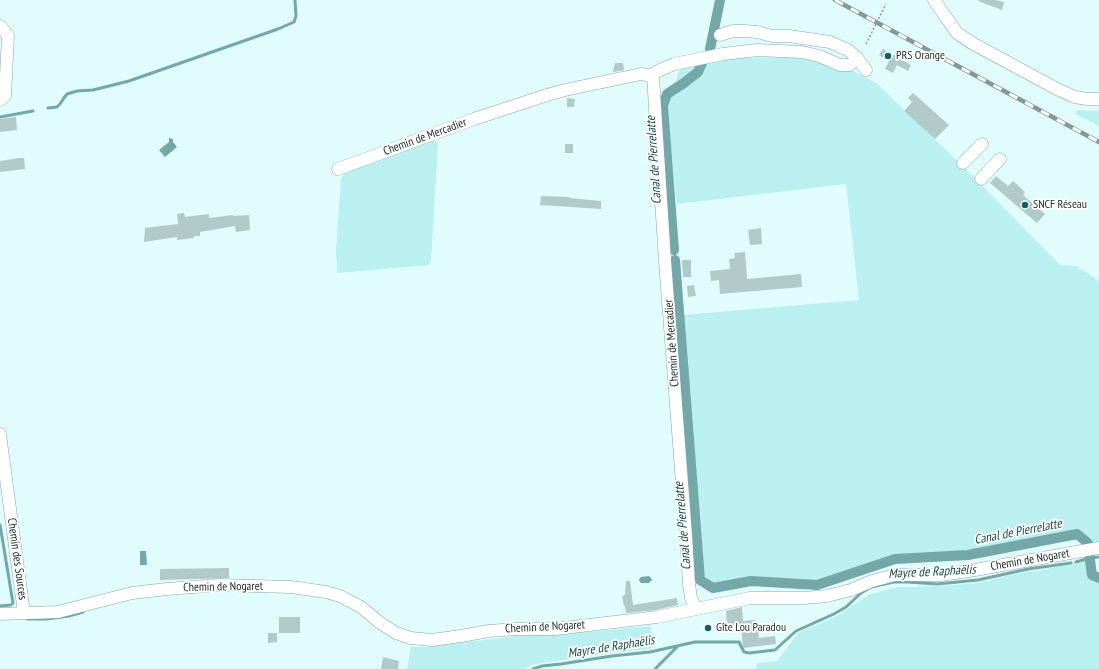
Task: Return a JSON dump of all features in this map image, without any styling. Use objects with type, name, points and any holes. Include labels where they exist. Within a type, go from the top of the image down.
[{"type":"street","points":[[934,0],[957,33],[972,43],[1057,89],[1075,97],[1099,99]]},
{"type":"street","points":[[0,26],[8,35],[5,96],[0,100]]},
{"type":"street","points":[[720,35],[745,31],[757,32],[772,36],[789,36],[830,42],[848,50],[856,56],[866,70]]},
{"type":"street","points":[[653,76],[653,74],[674,64],[723,54],[757,50],[802,52],[819,56],[840,64],[850,65]]},
{"type":"street","name":"Chemin de Mercadier","points":[[338,169],[474,119],[547,95],[641,74],[653,76],[689,584],[691,598],[696,609]]},
{"type":"street","points":[[963,163],[982,144]]},
{"type":"street","points":[[982,179],[1000,159]]},
{"type":"street","name":"Chemin des Sources","points":[[0,434],[24,613]]},
{"type":"street","name":"Chemin de Nogaret","points":[[0,614],[58,612],[132,593],[167,589],[219,585],[291,587],[326,592],[340,596],[361,607],[396,633],[411,638],[432,640],[490,631],[555,629],[649,618],[750,598],[804,598],[828,596],[895,575],[940,575],[997,567],[1099,548]]},
{"type":"path","points":[[866,44],[886,4]]},
{"type":"shaded area","points":[[944,21],[949,30],[1099,105],[1082,105],[1064,100],[966,48],[949,34],[941,22]]},
{"type":"shaded area","points":[[804,57],[851,70],[876,83],[966,169],[1060,265],[1077,266],[1099,281],[1099,542],[1096,543],[1078,530],[966,553],[893,556],[819,581],[750,576],[713,585],[704,575],[682,315],[859,300],[846,184],[677,204],[667,109],[681,65],[735,58]]},
{"type":"shaded area","points":[[1076,110],[1099,111],[1099,126],[1076,114]]},
{"type":"shaded area","points":[[169,138],[173,139],[173,142],[177,147],[165,157],[159,150],[169,142]]},
{"type":"shaded area","points":[[434,139],[438,144],[431,261],[429,265],[337,273],[336,250],[341,178],[347,171]]},
{"type":"shaded area","points":[[140,551],[146,551],[147,565],[140,565]]},
{"type":"shaded area","points":[[1087,562],[1088,577],[1099,582],[1099,669],[756,669],[757,663],[777,661],[798,633],[837,616],[870,594],[898,587],[980,583],[1010,575]]},
{"type":"shaded area","points":[[649,576],[652,580],[649,583],[641,583],[639,580],[641,577]]},
{"type":"shaded area","points":[[651,626],[651,649],[601,654],[531,665],[524,669],[407,669],[411,647],[425,647],[517,636],[565,634]]},
{"type":"building","points":[[995,0],[1004,2],[1002,10],[978,1]]},
{"type":"building","name":"PRS Orange","points":[[883,49],[911,65],[908,71],[897,65],[893,73],[885,69],[889,61],[879,55]]},
{"type":"building","points":[[615,63],[623,63],[624,70],[613,72]]},
{"type":"building","points":[[913,93],[949,125],[935,139],[904,111],[912,102],[908,98]]},
{"type":"building","points":[[567,98],[575,99],[574,107],[567,107]]},
{"type":"building","points":[[16,117],[17,130],[0,132],[0,119]]},
{"type":"building","points":[[565,144],[573,144],[573,153],[565,153]]},
{"type":"building","points":[[24,158],[25,169],[0,172],[0,161]]},
{"type":"building","name":"SNCF Réseau","points":[[996,176],[1008,186],[1013,181],[1025,192],[1023,195],[1045,214],[1037,223],[990,183]]},
{"type":"building","points":[[541,196],[570,197],[601,201],[601,209],[540,205]]},
{"type":"building","points":[[184,213],[185,217],[209,214],[209,218],[249,215],[250,230],[236,232],[235,226],[200,232],[200,236],[194,236],[194,238],[177,240],[177,237],[144,242],[145,228],[178,224],[177,214]]},
{"type":"building","points":[[761,228],[762,244],[750,245],[748,230]]},
{"type":"building","points":[[745,252],[747,279],[801,274],[802,287],[720,294],[719,280],[711,281],[710,271],[730,269],[729,259],[735,258],[734,253]]},
{"type":"building","points":[[682,260],[691,260],[691,277],[683,277]]},
{"type":"building","points":[[694,285],[696,296],[688,297],[687,286]]},
{"type":"building","points":[[229,568],[229,578],[160,580],[160,569]]},
{"type":"building","points":[[626,581],[630,581],[633,605],[677,598],[678,605],[656,610],[626,613],[622,596],[625,595]]},
{"type":"building","points":[[742,607],[743,621],[755,620],[756,625],[758,625],[759,638],[775,636],[776,644],[743,648],[741,625],[727,626],[726,611]]},
{"type":"building","points":[[279,617],[300,617],[300,633],[279,633]]},
{"type":"building","points":[[268,633],[277,633],[277,642],[268,643]]},
{"type":"building","points":[[383,657],[399,661],[398,669],[381,669]]},
{"type":"waterway","points":[[48,108],[57,107],[67,94],[77,91],[93,90],[129,81],[278,29],[294,22],[296,16],[295,0]]},
{"type":"waterway","name":"Canal de Pierrelatte","points":[[710,49],[720,0]]},
{"type":"waterway","name":"Canal de Pierrelatte","points":[[674,250],[663,106],[667,94],[698,72],[703,61]]},
{"type":"waterway","points":[[0,117],[33,111]]},
{"type":"waterway","name":"Canal de Pierrelatte","points":[[675,260],[700,580],[713,588],[751,581],[817,585],[895,559],[968,555],[1077,534],[1088,543],[1088,546]]},
{"type":"waterway","points":[[0,525],[13,603],[11,605],[0,606]]},
{"type":"waterway","name":"Canal de Pierrelatte","points":[[1089,553],[1092,575],[1099,578]]},
{"type":"waterway","name":"Mayre de Raphaëlis","points":[[1076,562],[1099,557]]},
{"type":"waterway","name":"Mayre de Raphaëlis","points":[[533,669],[542,666],[650,652],[695,642],[739,642],[744,652],[749,653],[775,650],[796,631],[846,607],[861,593],[871,587],[894,582],[937,584],[978,580],[1028,569],[1071,563]]},
{"type":"waterway","points":[[27,619],[47,619],[69,616],[83,612]]},
{"type":"waterway","points":[[655,669],[677,647]]},
{"type":"railway","points":[[835,0],[1099,142]]},
{"type":"place","name":"PRS Orange","points":[[888,56]]},
{"type":"place","name":"SNCF Réseau","points":[[1025,205]]},
{"type":"place","name":"Gîte Lou Paradou","points":[[708,628]]}]
